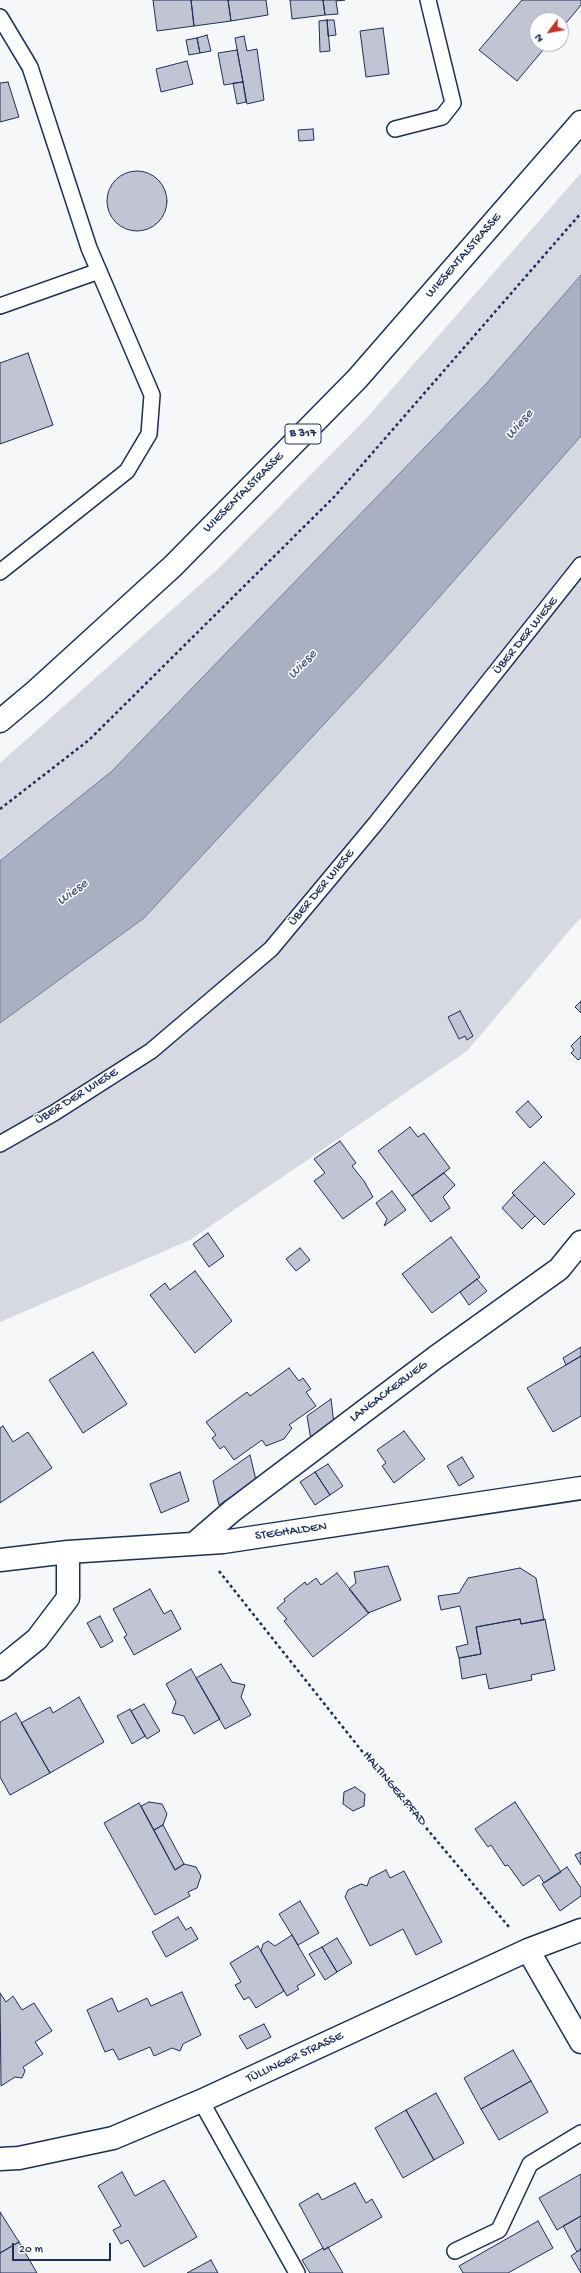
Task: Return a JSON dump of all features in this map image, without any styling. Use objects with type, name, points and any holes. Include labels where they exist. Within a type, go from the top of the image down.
[{"type":"street","name":"WIESENTALSTRASSE","points":[[0,721],[37,690],[172,566],[357,380],[581,122]]},
{"type":"street","name":"LANGACKERWEG","points":[[196,1542],[232,1511],[436,1357],[559,1269],[581,1242]]},
{"type":"street","name":"STEGHALDEN","points":[[0,1560],[68,1552],[239,1540],[581,1488]]},
{"type":"street","points":[[0,1670],[37,1639],[68,1598],[68,1552]]},
{"type":"street","name":"TÜLLINGER STRASSE","points":[[0,2159],[19,2158],[113,2138],[201,2101],[528,1950],[581,1930]]},
{"type":"street","points":[[528,1950],[581,2042]]},
{"type":"lane","points":[[395,129],[442,116],[453,103],[428,0]]},
{"type":"lane","points":[[0,17],[30,67],[89,248],[152,395],[149,434],[127,471],[0,572]]},
{"type":"lane","points":[[0,306],[99,271]]},
{"type":"lane","name":"ÜBER DER WIESE","points":[[0,1144],[54,1113],[151,1051],[271,949],[376,823],[581,565]]},
{"type":"lane","points":[[201,2101],[297,2273]]},
{"type":"lane","points":[[455,2251],[499,2230],[530,2164],[581,2133]]},
{"type":"path","points":[[0,809],[89,740],[335,496],[581,213]]},
{"type":"path","name":"HALTINGER PFAD","points":[[196,1542],[361,1750],[528,1950]]},
{"type":"shaded area","points":[[581,173],[581,275],[486,384],[112,771],[0,861],[0,763],[220,567],[363,422]]},
{"type":"shaded area","points":[[581,436],[581,917],[467,1051],[190,1240],[0,1322],[0,1023],[144,918],[391,652]]},
{"type":"water","name":"Wiese","points":[[581,275],[581,436],[391,652],[144,918],[0,1023],[0,861],[112,771],[486,384]]},
{"type":"building","points":[[153,0],[191,0],[194,26],[157,31]]},
{"type":"building","points":[[191,0],[228,0],[231,21],[194,26]]},
{"type":"building","points":[[228,0],[266,0],[268,15],[231,21]]},
{"type":"building","points":[[290,0],[323,0],[325,15],[292,19]]},
{"type":"building","points":[[323,0],[345,0],[336,1],[338,14],[325,15]]},
{"type":"building","points":[[522,0],[581,0],[581,5],[569,19],[569,12],[529,12],[529,52],[541,52],[517,81],[479,50]]},
{"type":"building","points":[[327,20],[334,20],[336,35],[328,36]]},
{"type":"building","points":[[327,20],[330,51],[320,52],[319,21]]},
{"type":"building","points":[[383,28],[389,74],[366,77],[360,31]]},
{"type":"building","points":[[207,35],[211,51],[200,53],[197,38]]},
{"type":"building","points":[[244,36],[247,51],[257,49],[264,100],[247,104],[235,38]]},
{"type":"building","points":[[197,38],[200,53],[189,55],[186,40]]},
{"type":"building","points":[[237,50],[243,82],[224,85],[218,53]]},
{"type":"building","points":[[187,61],[193,84],[161,92],[156,69]]},
{"type":"building","points":[[8,82],[19,117],[0,122],[0,83]]},
{"type":"building","points":[[243,82],[246,102],[237,104],[233,83]]},
{"type":"building","points":[[313,129],[314,140],[299,141],[298,130]]},
{"type":"building","points":[[131,171],[143,171],[154,176],[162,184],[167,195],[165,213],[154,226],[143,231],[131,231],[120,226],[112,218],[107,207],[107,195],[112,184],[120,176]]},
{"type":"building","points":[[28,353],[53,425],[0,444],[0,363]]},
{"type":"building","points":[[581,1001],[581,1013],[575,1007]]},
{"type":"building","points":[[460,1011],[473,1036],[467,1040],[465,1036],[459,1039],[448,1017]]},
{"type":"building","points":[[581,1036],[581,1058],[578,1060],[571,1053],[574,1050],[571,1046]]},
{"type":"building","points":[[528,1101],[542,1117],[530,1128],[516,1112]]},
{"type":"building","points":[[410,1127],[418,1137],[424,1133],[450,1168],[412,1196],[378,1151]]},
{"type":"building","points":[[340,1141],[356,1163],[352,1166],[364,1181],[373,1197],[343,1219],[314,1181],[325,1173],[314,1159]]},
{"type":"building","points":[[544,1162],[575,1194],[544,1225],[512,1193]]},
{"type":"building","points":[[444,1173],[455,1185],[443,1197],[450,1208],[431,1222],[412,1196]]},
{"type":"building","points":[[392,1191],[406,1210],[384,1226],[387,1219],[376,1203]]},
{"type":"building","points":[[514,1195],[535,1216],[522,1229],[502,1208]]},
{"type":"building","points":[[208,1233],[224,1256],[209,1267],[193,1244]]},
{"type":"building","points":[[451,1237],[480,1277],[432,1313],[402,1274]]},
{"type":"building","points":[[300,1248],[310,1260],[296,1271],[286,1259]]},
{"type":"building","points":[[195,1271],[232,1321],[195,1353],[150,1295],[165,1283],[170,1290]]},
{"type":"building","points":[[477,1279],[487,1291],[469,1305],[460,1292]]},
{"type":"building","points":[[581,1347],[581,1356],[566,1365],[563,1358]]},
{"type":"building","points":[[93,1352],[127,1404],[83,1433],[49,1380]]},
{"type":"building","points":[[581,1356],[581,1416],[553,1432],[527,1388]]},
{"type":"building","points":[[289,1368],[299,1381],[303,1378],[311,1389],[306,1392],[316,1406],[289,1425],[292,1428],[284,1439],[266,1446],[262,1440],[234,1460],[224,1446],[220,1449],[212,1438],[216,1435],[206,1422],[247,1392],[250,1396]]},
{"type":"building","points":[[331,1399],[334,1424],[311,1440],[307,1416]]},
{"type":"building","points":[[3,1426],[13,1442],[28,1432],[52,1468],[0,1503],[0,1428]]},
{"type":"building","points":[[404,1431],[425,1459],[394,1483],[382,1466],[386,1463],[377,1450]]},
{"type":"building","points":[[250,1455],[256,1480],[219,1505],[213,1481]]},
{"type":"building","points":[[462,1457],[474,1477],[459,1486],[447,1466]]},
{"type":"building","points":[[328,1464],[343,1486],[330,1495],[315,1472]]},
{"type":"building","points":[[180,1472],[189,1501],[161,1513],[150,1484]]},
{"type":"building","points":[[315,1472],[330,1495],[315,1505],[300,1482]]},
{"type":"building","points":[[388,1566],[401,1600],[368,1613],[349,1589],[356,1583],[354,1572]]},
{"type":"building","points":[[520,1568],[536,1578],[544,1620],[521,1624],[520,1619],[476,1627],[481,1654],[459,1658],[456,1647],[468,1644],[460,1606],[441,1610],[438,1596],[459,1593],[468,1578]]},
{"type":"building","points":[[337,1573],[369,1613],[313,1657],[284,1621],[287,1619],[277,1608],[285,1601],[284,1599],[305,1582],[307,1585],[316,1578],[321,1585]]},
{"type":"building","points":[[150,1589],[164,1614],[171,1610],[181,1629],[134,1655],[124,1637],[127,1635],[113,1609]]},
{"type":"building","points":[[100,1616],[113,1641],[101,1648],[87,1623]]},
{"type":"building","points":[[520,1619],[521,1624],[545,1619],[555,1670],[531,1675],[532,1680],[489,1689],[486,1674],[462,1679],[459,1658],[481,1654],[476,1627]]},
{"type":"building","points":[[221,1664],[232,1682],[245,1685],[241,1697],[251,1715],[225,1729],[196,1678]]},
{"type":"building","points":[[191,1669],[220,1719],[194,1734],[184,1716],[172,1713],[176,1702],[166,1684]]},
{"type":"building","points":[[79,1697],[104,1742],[50,1773],[21,1723],[50,1707],[53,1713]]},
{"type":"building","points":[[144,1704],[160,1731],[147,1739],[131,1711]]},
{"type":"building","points":[[130,1709],[145,1736],[132,1744],[117,1716]]},
{"type":"building","points":[[16,1713],[50,1773],[10,1795],[0,1777],[0,1722]]},
{"type":"building","points":[[355,1787],[365,1794],[364,1806],[353,1811],[343,1804],[344,1792]]},
{"type":"building","points":[[149,1802],[162,1804],[167,1814],[163,1825],[154,1830],[141,1806]]},
{"type":"building","points":[[515,1802],[561,1872],[544,1883],[539,1875],[523,1886],[508,1865],[505,1866],[491,1845],[488,1847],[475,1829]]},
{"type":"building","points":[[139,1803],[175,1870],[184,1864],[196,1867],[201,1876],[197,1888],[188,1892],[190,1896],[155,1915],[104,1823]]},
{"type":"building","points":[[163,1825],[184,1864],[175,1870],[154,1830]]},
{"type":"building","points":[[581,1852],[581,1865],[575,1855]]},
{"type":"building","points":[[567,1867],[581,1888],[581,1896],[560,1911],[542,1884]]},
{"type":"building","points":[[386,1870],[390,1878],[404,1871],[442,1942],[416,1955],[403,1929],[370,1946],[345,1897],[348,1890],[361,1884],[367,1886],[370,1878]]},
{"type":"building","points":[[300,1901],[319,1933],[298,1945],[279,1914]]},
{"type":"building","points":[[178,1917],[186,1930],[191,1927],[198,1939],[166,1957],[152,1932]]},
{"type":"building","points":[[292,1935],[315,1975],[297,1986],[299,1989],[287,1996],[261,1951],[263,1944],[268,1941],[275,1946]]},
{"type":"building","points":[[337,1938],[352,1963],[337,1972],[322,1947]]},
{"type":"building","points":[[258,1946],[284,1991],[256,2008],[249,1997],[244,2000],[235,1985],[241,1982],[230,1963]]},
{"type":"building","points":[[322,1947],[337,1972],[325,1980],[309,1954]]},
{"type":"building","points":[[182,1992],[201,2035],[183,2044],[180,2051],[172,2048],[154,2056],[150,2047],[119,2060],[113,2049],[105,2052],[87,2010],[112,1998],[118,2012],[147,1998],[151,2006]]},
{"type":"building","points":[[0,1993],[6,2002],[13,1996],[22,2010],[34,2003],[52,2031],[35,2042],[43,2054],[23,2067],[25,2071],[22,2078],[15,2077],[1,2086]]},
{"type":"building","points":[[264,2024],[271,2037],[247,2049],[239,2036]]},
{"type":"building","points":[[513,2050],[531,2081],[481,2109],[464,2078]]},
{"type":"building","points":[[531,2081],[548,2112],[499,2140],[481,2109]]},
{"type":"building","points":[[436,2093],[464,2143],[434,2160],[406,2110]]},
{"type":"building","points":[[406,2110],[434,2160],[403,2178],[375,2128]]},
{"type":"building","points":[[122,2172],[135,2196],[164,2180],[197,2237],[144,2267],[128,2240],[121,2244],[113,2230],[121,2226],[98,2186]]},
{"type":"building","points":[[581,2174],[581,2216],[557,2230],[539,2198]]},
{"type":"building","points":[[355,2183],[366,2203],[372,2199],[382,2217],[324,2250],[299,2204],[318,2193],[322,2200]]},
{"type":"building","points":[[0,2212],[19,2242],[0,2253]]},
{"type":"building","points":[[581,2216],[581,2249],[577,2252],[563,2226]]},
{"type":"building","points":[[538,2221],[553,2248],[508,2273],[463,2273],[459,2266]]},
{"type":"building","points":[[19,2242],[37,2273],[0,2273],[0,2253]]},
{"type":"building","points":[[328,2247],[343,2273],[310,2273],[302,2260],[323,2248],[324,2250]]},
{"type":"building","points":[[581,2249],[581,2273],[571,2256]]},
{"type":"building","points":[[211,2260],[218,2273],[187,2273]]}]
